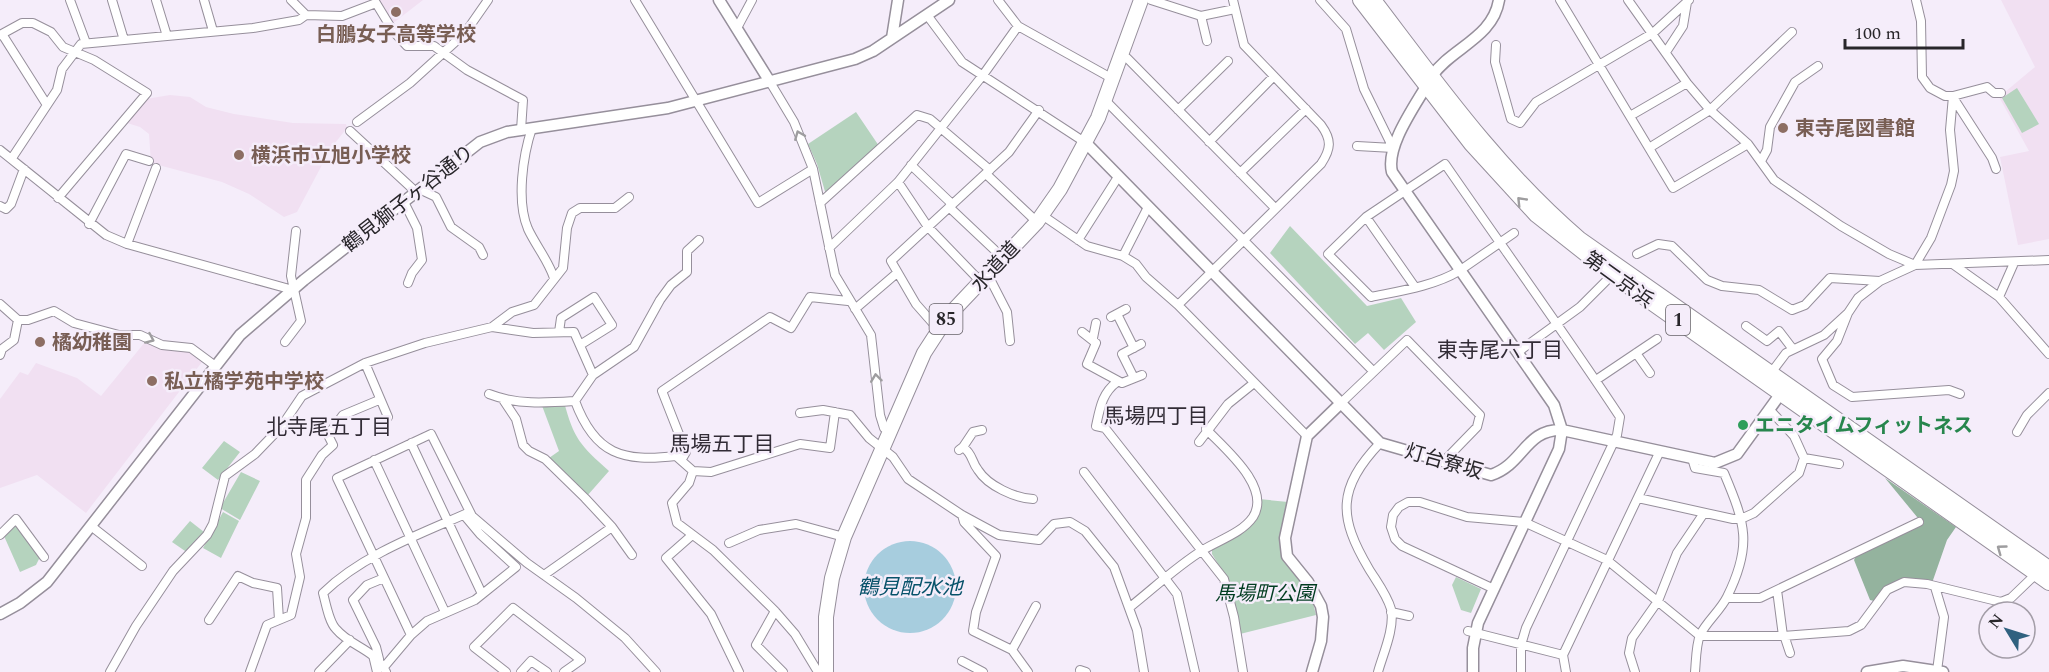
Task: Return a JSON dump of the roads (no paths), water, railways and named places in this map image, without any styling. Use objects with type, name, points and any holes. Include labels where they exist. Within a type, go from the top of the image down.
[{"type":"main road","name":"水道道","points":[[826,672],[825,617],[832,578],[844,537],[924,353],[938,329],[1039,218],[1086,143],[1105,100],[1141,0]]},
{"type":"main road","name":"第二京浜","points":[[1360,0],[1499,160],[1545,209],[1580,239],[1771,373],[1784,389],[2049,583]]},
{"type":"main road","name":"第二京浜","points":[[1374,0],[1429,81],[1514,193],[1545,223],[1612,274],[2049,568]]},
{"type":"street","points":[[70,0],[86,43]]},
{"type":"street","points":[[112,0],[124,40]]},
{"type":"street","points":[[156,0],[167,36]]},
{"type":"street","points":[[204,0],[213,31]]},
{"type":"street","points":[[291,0],[306,15]]},
{"type":"street","points":[[357,122],[410,83],[465,33],[488,0]]},
{"type":"street","points":[[635,0],[758,202],[813,170]]},
{"type":"street","points":[[719,0],[794,122],[813,170],[835,275],[871,335],[880,416],[884,428],[891,431]]},
{"type":"street","points":[[737,28],[752,0]]},
{"type":"street","points":[[892,38],[898,0]]},
{"type":"street","name":"鶴見獅子ヶ谷通り","points":[[0,614],[20,603],[47,582],[214,365],[240,335],[293,290],[480,142],[507,132],[698,102],[855,59],[892,38],[949,0]]},
{"type":"street","points":[[998,0],[1018,26],[1113,79]]},
{"type":"street","points":[[1151,0],[1201,16],[1234,4],[1243,47],[1274,76],[1328,134],[1329,152],[1321,164],[1178,305]]},
{"type":"street","points":[[1320,0],[1346,29],[1364,89],[1393,148]]},
{"type":"street","points":[[1473,672],[1472,633],[1559,449],[1562,430],[1554,405],[1392,172],[1390,162],[1393,148],[1438,67],[1468,46],[1489,24],[1499,0]]},
{"type":"street","points":[[1560,0],[1673,188],[1748,144]]},
{"type":"street","points":[[1628,0],[1687,83],[1710,110],[1748,144],[1774,180],[1787,191],[1889,254],[1916,265],[2049,260]]},
{"type":"street","points":[[1916,0],[1921,21],[1922,77],[1935,91],[1953,96],[1987,87],[1994,93],[2001,93]]},
{"type":"street","points":[[1496,45],[1495,62],[1511,119],[1520,123],[1536,102],[1653,33],[1688,1]]},
{"type":"street","points":[[1666,52],[1683,26],[1688,1]]},
{"type":"street","points":[[12,158],[57,90],[62,69],[73,51],[86,43],[253,28],[299,20],[306,15],[342,16],[375,3],[406,46],[430,45],[467,70],[523,100],[527,129],[522,189],[527,226],[554,278]]},
{"type":"street","points":[[927,15],[962,62],[1086,143],[1380,442],[1355,474],[1348,492],[1347,511],[1353,542],[1386,597],[1391,612],[1378,672]]},
{"type":"street","points":[[1201,16],[1207,41]]},
{"type":"street","points":[[47,105],[1,35],[22,23],[29,22],[51,32],[63,46],[94,60],[147,93],[58,198]]},
{"type":"street","points":[[828,248],[898,182],[983,75],[1018,26]]},
{"type":"street","points":[[1649,148],[1710,110],[1792,32]]},
{"type":"street","points":[[1120,56],[1127,58],[1275,208]]},
{"type":"street","points":[[1178,110],[1228,61]]},
{"type":"street","points":[[1761,161],[1767,150],[1770,127],[1795,82],[1818,66]]},
{"type":"street","points":[[1209,142],[1274,76]]},
{"type":"street","points":[[1630,116],[1687,83]]},
{"type":"street","points":[[1953,96],[1959,110],[1992,158],[1996,169]]},
{"type":"street","points":[[1953,96],[1950,130],[1954,171],[1931,237],[1916,265],[1880,281],[1858,298],[1848,313],[1837,341],[1822,359],[1836,389],[1852,397],[1949,390],[1960,394]]},
{"type":"street","points":[[1105,100],[1245,239],[1373,371]]},
{"type":"street","points":[[1240,173],[1306,109]]},
{"type":"street","points":[[938,329],[916,303],[891,261],[1009,152],[1038,110]]},
{"type":"street","points":[[820,203],[914,116],[923,115],[941,128],[1039,218],[1087,246],[1123,256],[1136,264],[1146,277],[1178,305],[1307,436]]},
{"type":"street","points":[[350,131],[418,191],[436,196],[451,227],[479,247],[483,255]]},
{"type":"street","points":[[1357,146],[1393,148]]},
{"type":"street","points":[[0,150],[89,225],[127,244],[293,290]]},
{"type":"street","points":[[89,225],[126,154],[152,165],[127,244]]},
{"type":"street","points":[[1514,232],[1499,243],[1460,271],[1415,287],[1371,297],[1328,254],[1366,217],[1445,164],[1499,243],[1596,380],[1620,417],[1614,442],[1526,628],[1521,645],[1521,672]]},
{"type":"street","points":[[911,165],[1004,258]]},
{"type":"street","points":[[0,206],[9,208],[24,169]]},
{"type":"street","points":[[1078,240],[1118,177]]},
{"type":"street","points":[[898,182],[928,227],[985,278],[1007,312],[1010,341]]},
{"type":"street","points":[[492,327],[512,312],[534,305],[548,290],[554,278],[563,268],[567,228],[572,213],[580,208],[615,208],[629,197]]},
{"type":"street","points":[[404,202],[417,228],[422,260],[408,283]]},
{"type":"street","points":[[1123,256],[1148,207]]},
{"type":"street","points":[[1366,217],[1415,287]]},
{"type":"street","points":[[285,342],[301,321],[291,276],[296,231]]},
{"type":"street","points":[[575,401],[593,375],[634,347],[660,300],[671,285],[687,272],[687,251],[699,240]]},
{"type":"street","points":[[1637,254],[1658,244],[1672,246],[1707,280],[1722,286],[1759,290],[1792,310],[1804,305],[1830,278],[1880,281]]},
{"type":"street","points":[[1999,297],[2014,263]]},
{"type":"street","points":[[1954,265],[1999,297],[2049,354]]},
{"type":"street","points":[[855,309],[897,273]]},
{"type":"street","points":[[1518,352],[1580,307],[1612,274]]},
{"type":"street","points":[[559,332],[561,318],[594,297],[612,325],[580,345]]},
{"type":"street","points":[[682,459],[686,452],[662,391],[770,317],[791,328],[810,297],[849,301]]},
{"type":"street","points":[[0,304],[18,320],[28,320],[54,311],[74,323],[118,335],[140,335],[162,345],[191,348],[214,365]]},
{"type":"street","points":[[1096,323],[1094,338],[1096,343],[1087,364],[1117,382],[1122,383],[1138,377],[1122,354],[1138,346],[1114,315],[1126,309]]},
{"type":"street","points":[[1771,373],[1792,348],[1824,335],[1848,313]]},
{"type":"street","points":[[0,355],[2,348],[14,340],[18,320]]},
{"type":"street","points":[[1746,326],[1767,342],[1779,330],[1792,348]]},
{"type":"street","points":[[110,672],[173,571],[207,535],[213,524],[225,476],[261,448],[281,427],[302,396],[364,363],[425,343],[492,327],[533,333],[574,332],[593,375]]},
{"type":"street","points":[[1082,332],[1094,338]]},
{"type":"street","points":[[1596,380],[1657,339]]},
{"type":"street","points":[[1312,672],[1321,641],[1323,617],[1321,606],[1308,582],[1292,566],[1284,547],[1307,436],[1407,340],[1480,415],[1476,427],[1443,462]]},
{"type":"street","points":[[1636,353],[1650,373]]},
{"type":"street","points":[[364,363],[388,417]]},
{"type":"street","points":[[1117,382],[1108,389],[1100,404],[1096,426],[1105,428],[1224,579],[1234,617],[1243,672]]},
{"type":"street","points":[[1198,442],[1228,404],[1254,383]]},
{"type":"street","points":[[1562,430],[1715,464],[1732,458],[1743,448],[1784,389]]},
{"type":"street","points":[[2017,432],[2028,415],[2049,393]]},
{"type":"street","points":[[489,394],[504,401],[541,403],[575,401]]},
{"type":"street","points":[[250,672],[267,625],[291,615],[300,577],[296,554],[306,518],[306,480],[322,455],[333,445],[328,435],[343,416],[379,400]]},
{"type":"street","points":[[504,401],[516,419],[523,445],[529,451],[545,459],[612,527],[632,555]]},
{"type":"street","points":[[575,401],[592,435],[615,453],[644,460],[676,456],[693,471],[711,472],[800,444],[830,448],[835,412]]},
{"type":"street","points":[[1638,498],[1733,519],[1754,513],[1799,473],[1804,458],[1794,436],[1769,409]]},
{"type":"street","points":[[800,413],[824,410],[850,415],[869,438],[893,457],[908,478],[962,515],[999,535],[1039,540],[1054,524],[1070,522],[1085,531],[1114,567],[1137,630],[1144,672]]},
{"type":"street","points":[[1130,607],[1202,551],[1238,530],[1254,515],[1256,502],[1254,484],[1246,472],[1206,429]]},
{"type":"street","points":[[982,430],[973,432],[961,448],[972,454],[977,470],[991,483],[1021,498],[1033,499]]},
{"type":"street","name":"灯台寮坂","points":[[1380,442],[1491,475],[1510,465],[1540,433],[1548,430],[1562,430]]},
{"type":"street","points":[[380,665],[411,635],[445,612],[475,600],[516,567],[480,534],[467,514],[430,434],[337,478],[411,635]]},
{"type":"street","points":[[411,443],[482,594]]},
{"type":"street","points":[[1566,672],[1563,655],[1660,451]]},
{"type":"street","points":[[1692,458],[1695,468],[1724,473],[1743,518],[1742,557],[1727,598],[1700,636],[1695,672]]},
{"type":"street","points":[[1804,458],[1839,464]]},
{"type":"street","points":[[374,460],[445,612]]},
{"type":"street","points":[[693,471],[689,483],[672,503],[677,524],[713,550],[775,611],[795,634],[818,672]]},
{"type":"street","points":[[1084,472],[1167,578],[1176,594],[1195,672]]},
{"type":"street","points":[[1492,588],[1402,546],[1395,539],[1391,527],[1393,515],[1399,507],[1414,501],[1467,517],[1524,522],[1607,560],[1700,636],[1849,631],[1861,625],[1887,590],[1896,584],[1904,582],[1935,586],[2001,602],[2011,598],[2036,574]]},
{"type":"street","points":[[1635,672],[1629,653],[1632,638],[1658,602],[1677,553],[1704,513]]},
{"type":"street","points":[[380,665],[333,627],[323,593],[338,579],[375,557],[467,514]]},
{"type":"street","points":[[467,514],[624,638],[656,672]]},
{"type":"street","points":[[962,515],[964,522],[996,556],[976,612],[973,631],[1012,650],[1028,672]]},
{"type":"street","points":[[0,536],[16,519],[44,558]]},
{"type":"street","points":[[1727,598],[1760,598],[1919,522]]},
{"type":"street","points":[[729,543],[759,530],[796,524],[844,537]]},
{"type":"street","points":[[91,526],[142,566]]},
{"type":"street","points":[[544,575],[612,527]]},
{"type":"street","points":[[691,536],[666,558],[711,614],[739,672]]},
{"type":"street","points":[[209,620],[238,576],[253,583],[277,588],[279,620]]},
{"type":"street","points":[[380,665],[376,647],[353,600],[367,585],[384,578]]},
{"type":"street","points":[[1867,672],[1902,666],[1940,672],[1944,617],[1935,586]]},
{"type":"street","points":[[1777,590],[1783,635],[1790,653]]},
{"type":"street","points":[[1012,650],[1036,606]]},
{"type":"street","points":[[506,672],[474,647],[513,608],[581,660],[564,672]]},
{"type":"street","points":[[775,611],[756,645],[783,672]]},
{"type":"street","points":[[1391,612],[1410,616]]},
{"type":"street","points":[[1472,633],[1563,655]]},
{"type":"street","points":[[319,672],[350,640]]},
{"type":"street","points":[[521,672],[531,661],[547,672]]},
{"type":"street","points":[[962,661],[984,672]]},
{"type":"water","name":"鶴見配水池","points":[[910,541],[928,544],[943,554],[953,569],[956,587],[953,605],[943,620],[928,630],[910,633],[892,630],[877,620],[867,605],[864,587],[867,569],[877,554],[892,544]]},
{"type":"place","name":"白鵬女子高等学校","points":[[396,12]]},
{"type":"place","name":"東寺尾図書館","points":[[1783,128]]},
{"type":"place","name":"横浜市立旭小学校","points":[[239,155]]},
{"type":"place","name":"橘幼稚園","points":[[40,342]]},
{"type":"place","name":"私立橘学苑中学校","points":[[152,381]]},
{"type":"place","name":"エニタイムフィットネス","points":[[1743,425]]},
{"type":"district","name":"東寺尾六丁目","points":[[1500,350]]},
{"type":"district","name":"馬場四丁目","points":[[1156,416]]},
{"type":"district","name":"北寺尾五丁目","points":[[329,427]]},
{"type":"district","name":"馬場五丁目","points":[[722,444]]},
{"type":"park label","name":"馬場町公園","points":[[1265,593]]}]
